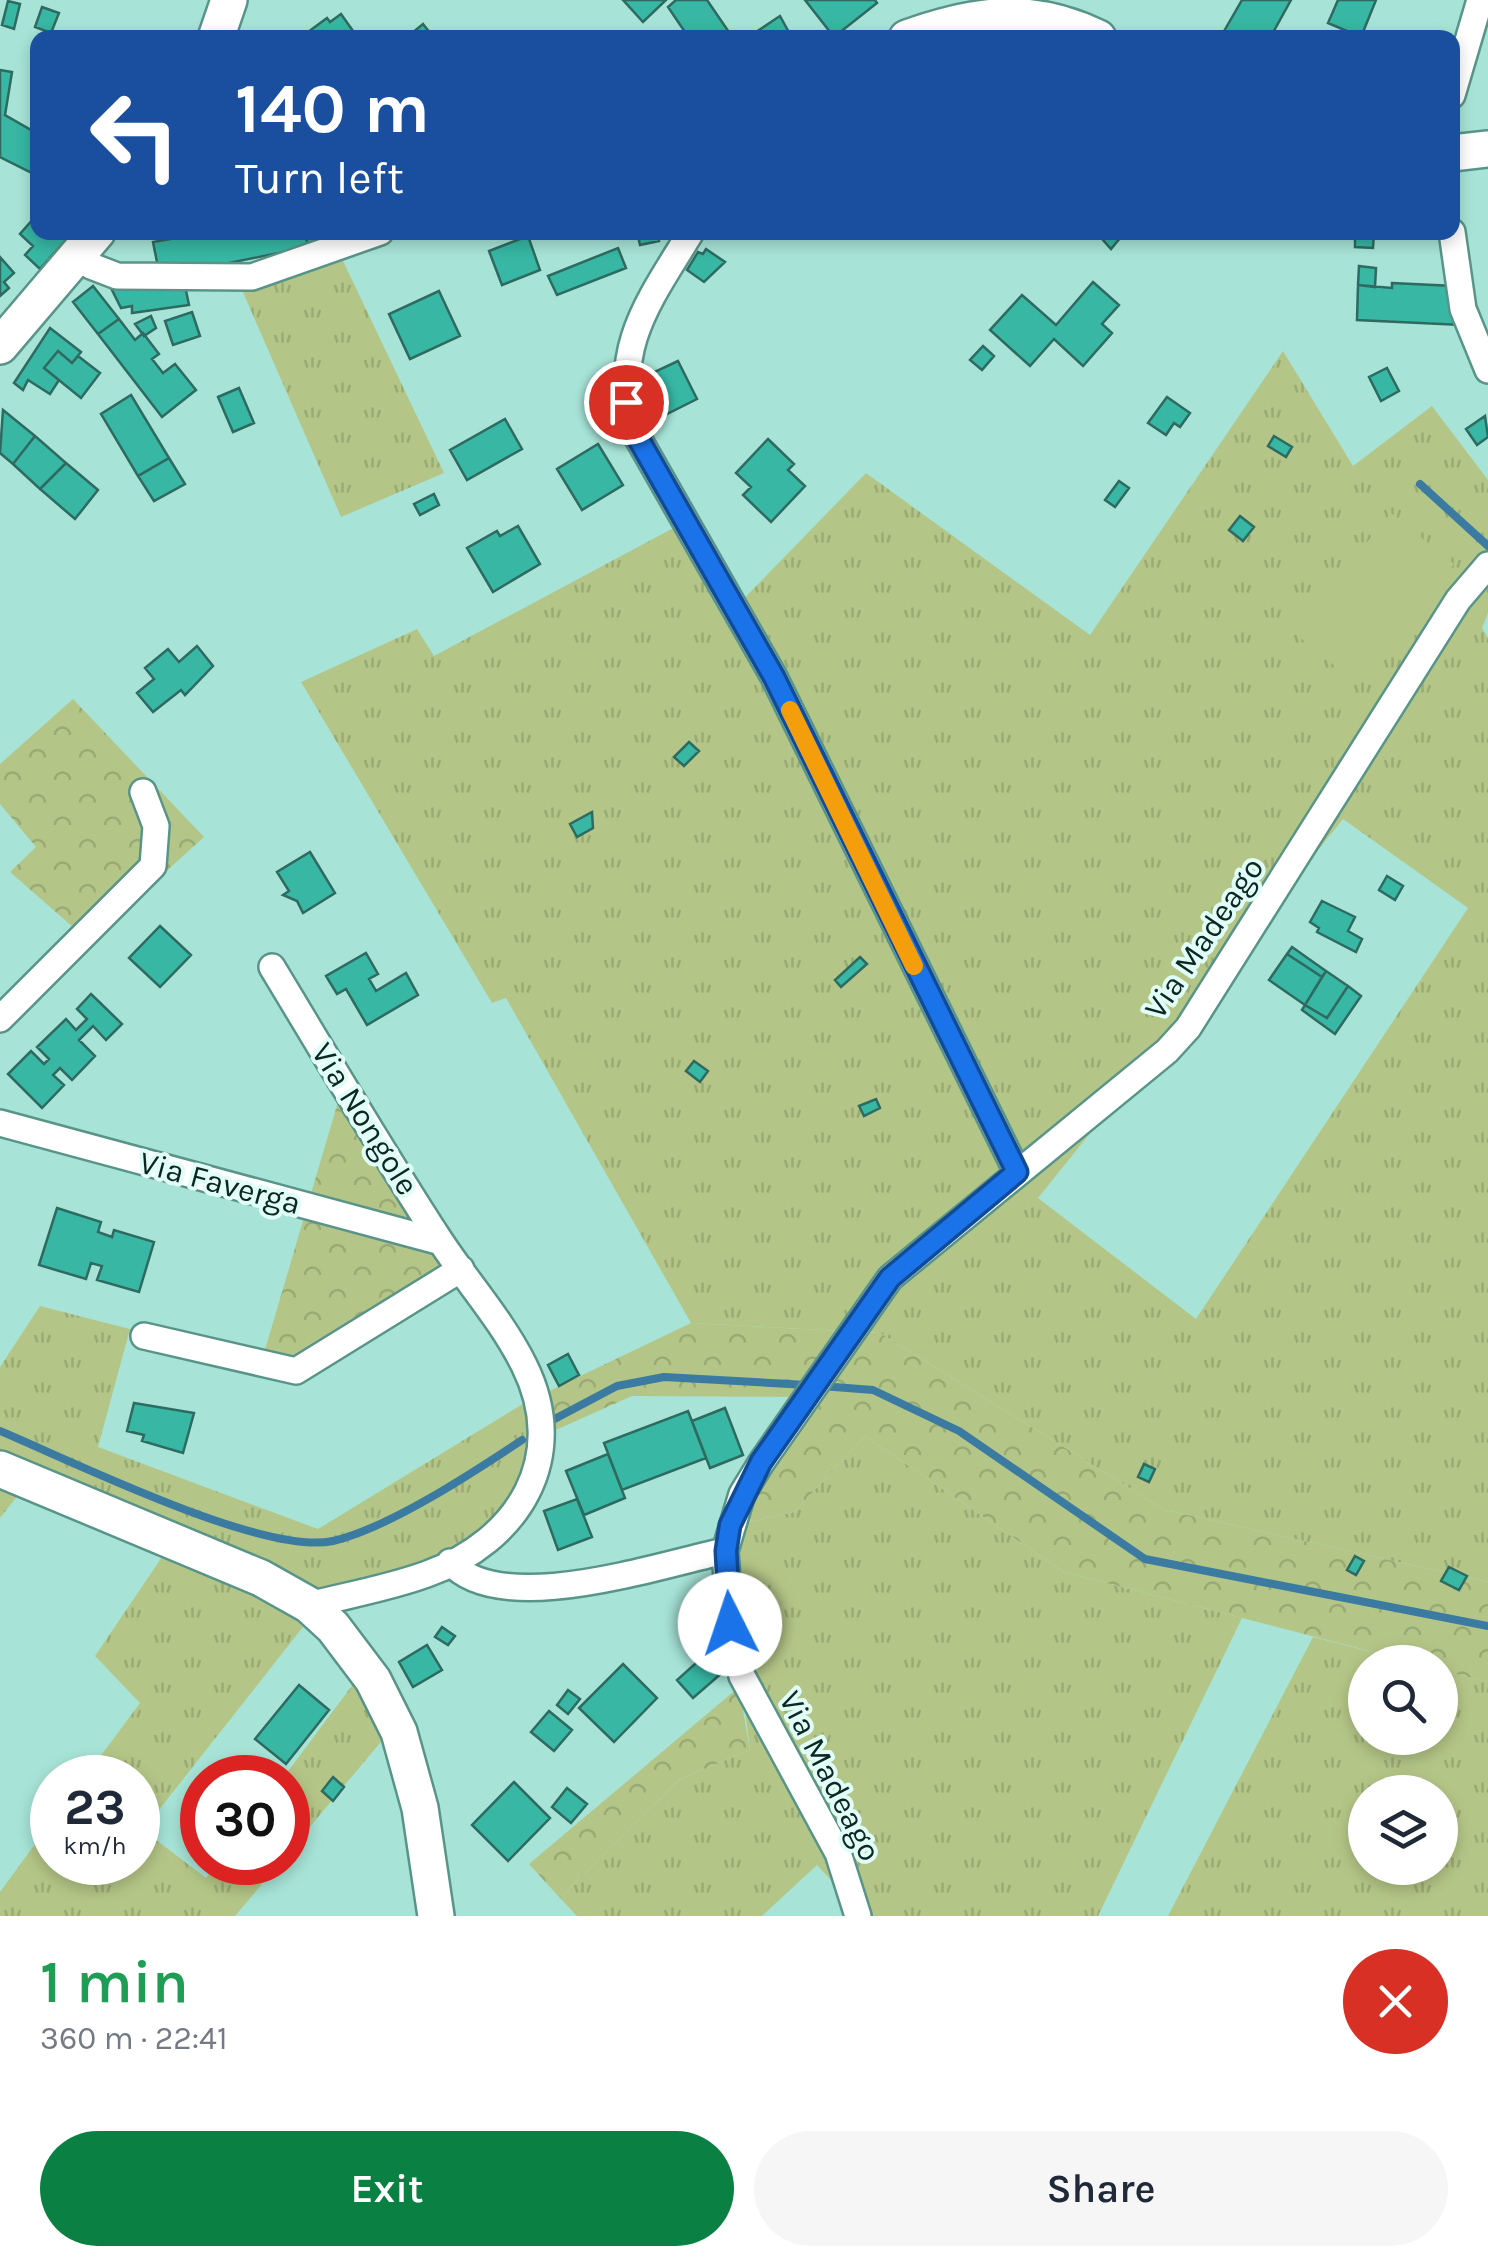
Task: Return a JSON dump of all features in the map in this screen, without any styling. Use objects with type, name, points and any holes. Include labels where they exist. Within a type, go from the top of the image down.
[{"type":"street","points":[[219,30],[229,0]]},
{"type":"street","points":[[1460,68],[1480,0]]},
{"type":"street","points":[[933,30],[983,15],[1042,9],[1083,30]]},
{"type":"street","points":[[1460,152],[1488,149]]},
{"type":"street","points":[[88,244],[90,266],[117,276],[252,277],[357,240]]},
{"type":"street","points":[[686,240],[636,324],[624,374],[626,402],[635,433],[774,677],[1017,1172]]},
{"type":"street","points":[[1453,240],[1464,310],[1488,370]]},
{"type":"street","points":[[0,346],[88,244]]},
{"type":"street","name":"Via Madeago","points":[[858,1916],[838,1853],[742,1676],[730,1624],[726,1551],[742,1494],[890,1278],[1167,1051],[1188,1028],[1458,600],[1486,567]]},
{"type":"street","points":[[0,1018],[153,866],[156,826],[143,792]]},
{"type":"street","name":"Via Nongole","points":[[272,968],[441,1242],[525,1367],[542,1417],[544,1446],[538,1474],[506,1522],[450,1562],[428,1574],[309,1605]]},
{"type":"street","name":"Via Faverga","points":[[0,1123],[441,1242]]},
{"type":"street","points":[[144,1336],[296,1371],[461,1269]]},
{"type":"street","points":[[0,1469],[261,1578],[309,1605],[352,1650],[399,1732],[420,1808],[436,1916]]},
{"type":"street","points":[[450,1562],[470,1579],[524,1590],[726,1551]]},
{"type":"green space","points":[[334,242],[444,473],[341,517],[239,283]]},
{"type":"green space","points":[[1283,351],[1353,466],[1432,406],[1488,480],[1488,613],[1482,628],[1488,638],[1488,1582],[1165,1510],[880,1333],[691,1323],[506,998],[492,1003],[301,682],[417,629],[434,656],[679,525],[731,612],[866,473],[1090,635]],"holes":[[[1343,819],[1468,908],[1196,1319],[1038,1198]]]},
{"type":"green space","points":[[1391,513],[1454,564],[1356,683],[1293,632]]},
{"type":"green space","points":[[73,699],[204,837],[89,941],[10,872],[36,847],[0,804],[0,764]]},
{"type":"green space","points":[[340,1095],[454,1274],[300,1367],[262,1360]]},
{"type":"green space","points":[[40,1306],[130,1329],[98,1447],[318,1529],[526,1402],[549,1433],[509,1499],[478,1533],[462,1544],[386,1576],[284,1607],[303,1627],[202,1755],[180,1755],[180,1783],[160,1808],[160,1755],[101,1755],[140,1703],[95,1656],[162,1557],[19,1494],[0,1518],[0,1367]]},
{"type":"green space","points":[[691,1323],[880,1333],[1165,1510],[1488,1582],[1488,1682],[1458,1674],[1458,1645],[1348,1645],[1064,1572],[865,1436],[794,1512],[722,1528],[792,1397],[632,1396],[549,1433],[526,1402]]},
{"type":"green space","points":[[865,1436],[1064,1572],[1242,1618],[1098,1916],[864,1916],[817,1865],[762,1916],[577,1916],[560,1898],[680,1779],[750,1750],[722,1528],[794,1512]]},
{"type":"green space","points":[[1313,1637],[1348,1646],[1348,1755],[1458,1755],[1458,1674],[1488,1682],[1488,1916],[1168,1916]]},
{"type":"green space","points":[[357,1679],[385,1737],[310,1827],[310,1755],[300,1755]]},
{"type":"green space","points":[[739,1687],[750,1750],[680,1779],[560,1898],[529,1864]]},
{"type":"green space","points":[[160,1843],[180,1858],[180,1885],[261,1885],[235,1916],[0,1916],[0,1892],[30,1851],[30,1885],[160,1885]]},
{"type":"building","points":[[623,0],[666,0],[643,22]]},
{"type":"building","points":[[676,0],[707,0],[728,30],[684,30],[668,7]]},
{"type":"building","points":[[805,0],[877,3],[843,30],[829,30]]},
{"type":"building","points":[[1242,0],[1291,0],[1274,30],[1225,30]]},
{"type":"building","points":[[1338,0],[1376,0],[1364,30],[1344,30],[1328,23]]},
{"type":"building","points":[[8,1],[20,4],[14,29],[2,25]]},
{"type":"building","points":[[42,7],[59,13],[52,30],[35,27]]},
{"type":"building","points":[[341,14],[352,30],[311,30],[327,18],[330,22]]},
{"type":"building","points":[[780,16],[788,30],[759,30]]},
{"type":"building","points":[[0,70],[12,72],[5,115],[30,129],[30,172],[0,157]]},
{"type":"building","points":[[30,223],[30,240],[66,240],[40,269],[25,255],[33,246],[20,234]]},
{"type":"building","points":[[307,240],[308,247],[160,277],[153,242]]},
{"type":"building","points":[[307,240],[326,240],[308,247]]},
{"type":"building","points":[[518,240],[529,240],[540,270],[502,285],[489,251]]},
{"type":"building","points":[[1103,240],[1118,240],[1111,249]]},
{"type":"building","points":[[1355,240],[1374,240],[1373,248],[1355,247]]},
{"type":"building","points":[[618,248],[626,268],[557,295],[548,276]]},
{"type":"building","points":[[706,249],[725,262],[704,282],[687,270],[698,252],[703,254]]},
{"type":"building","points":[[0,257],[14,273],[4,282],[9,288],[0,296]]},
{"type":"building","points":[[1359,266],[1376,268],[1375,287],[1358,285]]},
{"type":"building","points":[[184,281],[189,305],[132,313],[132,306],[121,308],[111,288]]},
{"type":"building","points":[[1093,282],[1119,305],[1102,324],[1112,333],[1083,366],[1054,339],[1030,366],[990,330],[1022,295],[1056,325]]},
{"type":"building","points":[[1392,283],[1454,286],[1461,325],[1357,320],[1358,285],[1392,288]]},
{"type":"building","points":[[93,286],[119,319],[98,334],[73,302]]},
{"type":"building","points":[[439,291],[460,336],[410,359],[389,314]]},
{"type":"building","points":[[192,312],[200,336],[173,345],[165,321]]},
{"type":"building","points":[[151,316],[156,328],[144,336],[135,324]]},
{"type":"building","points":[[119,319],[135,340],[143,333],[159,354],[152,359],[163,373],[175,364],[196,390],[162,417],[98,334]]},
{"type":"building","points":[[50,328],[81,352],[72,363],[58,351],[44,368],[59,380],[50,394],[28,380],[23,390],[14,383]]},
{"type":"building","points":[[983,346],[994,356],[982,370],[970,360]]},
{"type":"building","points":[[58,351],[72,363],[78,356],[100,373],[81,398],[44,368]]},
{"type":"building","points":[[678,361],[697,399],[649,423],[642,407],[660,398],[648,375]]},
{"type":"building","points":[[1387,368],[1399,391],[1381,401],[1369,377]]},
{"type":"building","points":[[239,388],[254,423],[233,432],[218,397]]},
{"type":"building","points":[[131,395],[169,458],[138,476],[101,414]]},
{"type":"building","points":[[1167,397],[1190,413],[1180,427],[1174,423],[1166,435],[1148,423]]},
{"type":"building","points":[[3,410],[35,436],[13,464],[0,453]]},
{"type":"building","points":[[1485,416],[1488,437],[1477,445],[1466,429]]},
{"type":"building","points":[[505,419],[522,449],[467,480],[450,450]]},
{"type":"building","points":[[35,436],[66,463],[40,489],[13,464]]},
{"type":"building","points":[[1274,436],[1292,447],[1286,457],[1268,446]]},
{"type":"building","points":[[768,439],[794,464],[788,470],[805,486],[771,522],[743,495],[751,487],[736,473]]},
{"type":"building","points":[[598,444],[623,485],[582,510],[557,469]]},
{"type":"building","points":[[169,458],[185,484],[154,501],[138,476]]},
{"type":"building","points":[[66,463],[98,490],[75,519],[40,489]]},
{"type":"building","points":[[1119,481],[1129,488],[1115,507],[1105,500]]},
{"type":"building","points":[[434,494],[439,505],[420,515],[414,504]]},
{"type":"building","points":[[1240,516],[1254,527],[1243,541],[1229,530]]},
{"type":"building","points":[[518,526],[540,564],[493,592],[467,548],[497,531],[500,536]]},
{"type":"building","points":[[197,646],[213,666],[185,695],[181,690],[153,712],[137,693],[154,679],[145,668],[168,649],[179,662]]},
{"type":"building","points":[[689,742],[699,751],[684,766],[674,757]]},
{"type":"building","points":[[592,812],[593,828],[577,837],[570,824]]},
{"type":"building","points":[[310,852],[335,893],[303,913],[297,901],[283,895],[289,891],[277,872]]},
{"type":"building","points":[[1387,876],[1403,886],[1395,900],[1379,890]]},
{"type":"building","points":[[1322,901],[1355,917],[1348,931],[1362,939],[1356,952],[1317,932],[1319,928],[1310,922]]},
{"type":"building","points":[[160,926],[191,955],[160,987],[129,958]]},
{"type":"building","points":[[1292,947],[1326,971],[1322,977],[1287,954]]},
{"type":"building","points":[[366,953],[378,974],[369,979],[376,991],[406,973],[418,995],[367,1025],[346,989],[337,994],[326,976]]},
{"type":"building","points":[[1287,954],[1322,977],[1305,1005],[1269,980]]},
{"type":"building","points":[[860,957],[867,964],[841,987],[835,980]]},
{"type":"building","points":[[1326,971],[1348,986],[1327,1018],[1305,1005]]},
{"type":"building","points":[[1348,986],[1361,996],[1335,1034],[1302,1010],[1305,1005],[1327,1018]]},
{"type":"building","points":[[91,994],[122,1024],[106,1040],[93,1026],[79,1040],[95,1056],[72,1080],[60,1068],[53,1075],[64,1085],[42,1108],[8,1074],[31,1051],[44,1064],[49,1059],[37,1047],[66,1019],[76,1030],[87,1019],[77,1009]]},
{"type":"building","points":[[694,1061],[708,1071],[700,1082],[686,1071]]},
{"type":"building","points":[[876,1099],[880,1108],[864,1116],[859,1106]]},
{"type":"building","points":[[57,1208],[101,1222],[98,1232],[112,1237],[114,1230],[154,1242],[139,1292],[97,1280],[102,1266],[91,1263],[86,1279],[39,1265]]},
{"type":"building","points":[[568,1354],[579,1375],[559,1386],[548,1365]]},
{"type":"building","points":[[134,1403],[194,1413],[183,1453],[142,1441],[144,1435],[127,1431]]},
{"type":"building","points":[[725,1408],[743,1455],[710,1468],[692,1421]]},
{"type":"building","points":[[688,1411],[706,1458],[622,1490],[604,1443]]},
{"type":"building","points":[[608,1454],[625,1498],[584,1515],[566,1471]]},
{"type":"building","points":[[1144,1464],[1155,1469],[1149,1482],[1138,1477]]},
{"type":"building","points":[[577,1499],[592,1537],[558,1550],[544,1511]]},
{"type":"building","points":[[1355,1556],[1364,1561],[1356,1575],[1347,1570]]},
{"type":"building","points":[[1449,1567],[1467,1576],[1459,1590],[1441,1581]]},
{"type":"building","points":[[442,1627],[455,1636],[448,1645],[435,1637]]},
{"type":"building","points":[[427,1645],[442,1670],[413,1687],[399,1662]]},
{"type":"building","points":[[715,1646],[731,1665],[693,1698],[677,1680]]},
{"type":"building","points":[[623,1664],[657,1698],[614,1742],[579,1708]]},
{"type":"building","points":[[299,1685],[329,1710],[293,1755],[275,1755],[255,1739]]},
{"type":"building","points":[[568,1690],[580,1699],[568,1714],[557,1705]]},
{"type":"building","points":[[549,1711],[572,1730],[554,1751],[531,1732]]},
{"type":"building","points":[[333,1777],[344,1787],[333,1801],[322,1791]]},
{"type":"building","points":[[514,1782],[550,1818],[508,1861],[472,1825]]},
{"type":"building","points":[[567,1788],[587,1804],[571,1823],[552,1807]]},
{"type":"waterway","points":[[1420,484],[1488,546]]},
{"type":"waterway","points":[[547,1423],[617,1386],[664,1377],[807,1385]]},
{"type":"waterway","points":[[821,1386],[873,1390],[959,1431],[1145,1559],[1488,1626]]},
{"type":"waterway","points":[[0,1431],[167,1503],[216,1521],[302,1542],[333,1541],[379,1524],[430,1498],[522,1440]]},
{"type":"slow traffic","points":[[790,710],[914,966]]},
{"type":"route","points":[[626,402],[635,433],[774,677],[1017,1172],[890,1278],[761,1462],[730,1525],[726,1551],[730,1624]]}]
